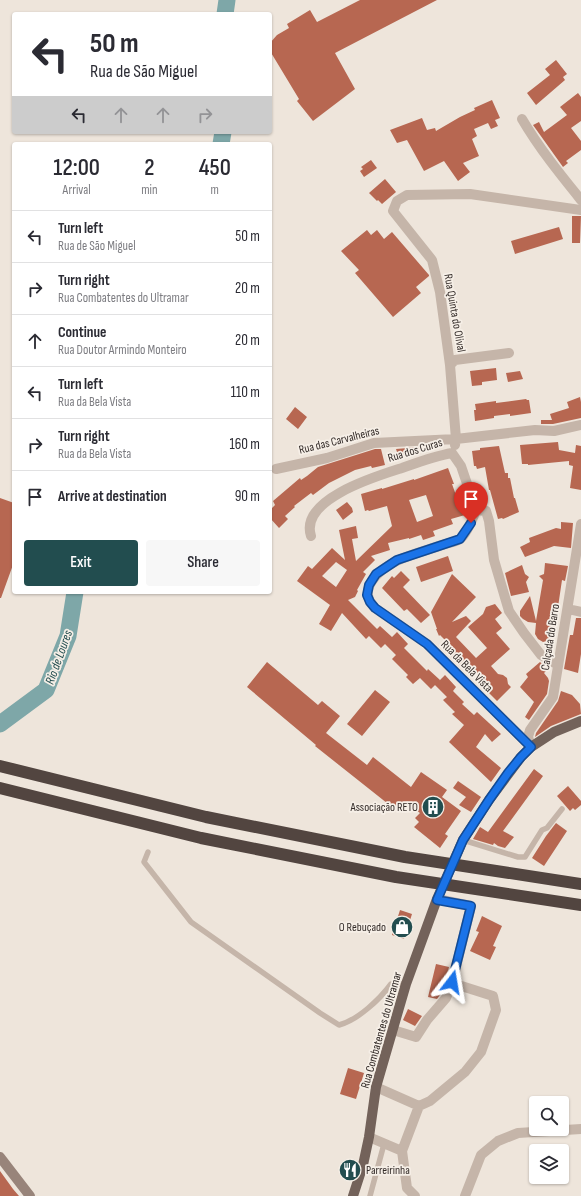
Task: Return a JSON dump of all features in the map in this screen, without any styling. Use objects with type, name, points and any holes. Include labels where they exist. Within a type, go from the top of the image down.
[{"type":"highway","points":[[0,766],[237,823],[405,857],[581,884]]},
{"type":"highway","points":[[0,788],[201,838],[396,877],[581,905]]},
{"type":"main road","name":"Rua Combatentes do Ultramar","points":[[353,1196],[369,1137],[376,1087],[394,1030],[406,984],[437,900],[463,840],[489,800],[521,757],[531,747],[554,732],[581,721]]},
{"type":"street","points":[[522,118],[557,171],[581,200]]},
{"type":"street","name":"Rua Quinta do Olival","points":[[456,439],[450,365],[440,292],[432,260],[393,211],[397,201],[407,195],[470,194],[581,210]]},
{"type":"street","points":[[450,365],[455,360],[509,353]]},
{"type":"street","name":"Rua das Carvalheiras","points":[[276,469],[327,458],[374,442],[456,439],[535,430],[554,432],[581,425]]},
{"type":"street","points":[[452,453],[456,439]]},
{"type":"street","name":"Rua dos Curas","points":[[311,536],[309,530],[316,512],[326,502],[346,489],[390,471],[436,456],[452,453],[461,466],[476,510]]},
{"type":"street","points":[[476,510],[486,511],[489,521],[494,560],[509,611],[541,655],[558,665]]},
{"type":"street","name":"Rua da Bela Vista","points":[[476,510],[471,523],[460,539],[397,560],[376,574],[369,585],[367,595],[375,608],[427,644],[531,747]]},
{"type":"street","name":"Calçada do Barro","points":[[531,747],[528,736],[530,730],[553,697],[581,524]]},
{"type":"street","points":[[568,610],[581,612]]},
{"type":"street","points":[[394,1030],[416,1037],[427,1020],[446,998],[452,982],[471,906],[437,900]]},
{"type":"street","points":[[415,1196],[408,1192],[402,1151],[419,1106],[430,1101],[465,1072],[481,1052],[496,1010],[493,996],[452,982]]},
{"type":"street","points":[[376,1087],[419,1106]]},
{"type":"street","points":[[465,1196],[481,1155],[498,1141],[518,1133],[581,1129]]},
{"type":"street","points":[[369,1137],[402,1151]]},
{"type":"street","points":[[0,1157],[30,1196]]},
{"type":"lane","points":[[463,840],[518,857],[525,857],[542,830],[547,828],[562,809]]},
{"type":"lane","points":[[148,852],[144,862],[191,922],[320,1014],[340,1025],[348,1023],[381,998],[391,984],[406,984]]},
{"type":"lane","points":[[370,1196],[384,1144]]},
{"type":"building","points":[[360,0],[437,0],[335,53],[355,89],[313,121],[297,101],[299,99],[272,54],[272,41],[277,35],[289,28],[287,24],[310,10],[317,22]]},
{"type":"building","points":[[556,60],[567,74],[563,77],[565,80],[536,105],[527,93],[550,75],[545,69]]},
{"type":"building","points":[[578,93],[581,97],[581,121],[571,128],[581,141],[581,150],[566,161],[568,163],[563,167],[533,125],[539,122],[544,132],[567,115],[560,107]]},
{"type":"building","points":[[492,100],[500,118],[495,120],[498,126],[491,129],[488,123],[474,129],[477,136],[472,139],[479,156],[463,163],[470,172],[458,181],[444,161],[424,171],[407,140],[397,143],[390,130],[422,118],[427,130],[435,128],[436,131],[475,110],[474,108]]},
{"type":"building","points":[[371,160],[377,168],[364,177],[360,171],[363,169],[361,167]]},
{"type":"building","points":[[385,179],[396,192],[382,204],[369,193]]},
{"type":"building","points":[[572,216],[581,216],[580,243],[572,243]]},
{"type":"building","points":[[559,227],[563,239],[515,254],[511,241]]},
{"type":"building","points":[[367,230],[371,235],[377,230],[384,239],[392,232],[429,275],[416,287],[421,293],[393,317],[355,273],[359,270],[341,251]]},
{"type":"building","points":[[496,368],[497,380],[482,382],[482,385],[472,386],[470,371]]},
{"type":"building","points":[[520,371],[523,379],[508,382],[506,373]]},
{"type":"building","points":[[580,397],[581,418],[553,424],[541,424],[541,420],[552,420],[550,414],[569,408],[567,402]]},
{"type":"building","points":[[526,399],[529,400],[531,413],[510,416],[510,414],[494,416],[494,418],[475,421],[475,404]]},
{"type":"building","points":[[295,407],[307,417],[298,429],[286,419]]},
{"type":"building","points":[[558,442],[559,450],[575,453],[576,445],[581,446],[581,490],[570,488],[573,466],[569,465],[569,461],[528,465],[522,464],[520,445]]},
{"type":"building","points":[[499,446],[505,473],[508,473],[508,478],[510,478],[514,498],[519,512],[503,519],[498,519],[489,490],[485,467],[477,469],[476,466],[474,466],[472,451],[480,450],[480,448]]},
{"type":"building","points":[[420,447],[421,451],[399,458],[396,449]]},
{"type":"building","points":[[375,449],[381,449],[385,465],[372,468],[371,466],[355,470],[329,483],[313,495],[311,493],[294,506],[295,507],[285,516],[288,519],[279,528],[272,520],[272,508],[275,505],[273,501],[300,478],[301,480],[318,467]]},
{"type":"building","points":[[448,468],[457,498],[459,498],[465,515],[451,519],[453,524],[433,531],[435,536],[423,540],[421,535],[388,543],[390,550],[371,556],[375,560],[363,572],[366,574],[357,590],[358,591],[355,597],[348,600],[377,629],[380,626],[392,637],[397,632],[408,644],[404,648],[427,671],[428,669],[440,680],[431,689],[420,678],[413,684],[406,677],[408,675],[392,659],[396,655],[385,644],[381,648],[369,636],[366,639],[342,613],[331,631],[319,624],[330,605],[297,581],[308,566],[312,569],[332,548],[345,560],[339,530],[356,526],[358,538],[352,539],[356,561],[392,526],[387,506],[365,511],[361,494],[414,480]],"holes":[[[426,495],[433,516],[417,522],[409,500]],[[336,562],[347,570],[336,587],[322,576]]]},
{"type":"building","points":[[0,498],[12,502],[12,568],[0,598]]},
{"type":"building","points":[[347,502],[352,508],[353,512],[343,520],[336,510]]},
{"type":"building","points":[[561,522],[573,523],[571,548],[554,546],[525,557],[520,547],[530,542],[529,538],[556,528],[561,529]]},
{"type":"building","points":[[448,556],[453,571],[421,582],[416,567]]},
{"type":"building","points":[[545,563],[568,566],[565,581],[562,580],[554,634],[550,640],[543,642],[538,639],[535,634],[536,623],[528,622],[523,619],[520,616],[520,611],[530,596],[536,621],[543,580],[539,576],[544,574]]},
{"type":"building","points":[[522,565],[525,574],[529,577],[526,582],[529,592],[511,596],[505,573]]},
{"type":"building","points":[[401,571],[410,580],[403,587],[430,615],[421,623],[407,609],[404,611],[382,588],[392,576],[394,578]]},
{"type":"building","points":[[452,574],[476,597],[452,622],[466,616],[471,621],[456,637],[476,658],[487,648],[468,627],[483,614],[486,607],[495,604],[502,613],[495,619],[502,628],[496,633],[510,649],[491,666],[498,674],[507,678],[508,684],[511,687],[497,701],[481,685],[485,681],[470,665],[465,670],[442,647],[447,642],[440,635],[439,636],[431,612]]},
{"type":"building","points":[[576,618],[581,618],[581,654],[578,673],[564,669],[570,635],[573,635]]},
{"type":"building","points":[[267,662],[318,705],[322,701],[340,716],[326,733],[367,765],[373,757],[411,787],[421,772],[447,790],[442,797],[461,811],[445,834],[448,836],[440,848],[414,827],[419,822],[415,818],[420,813],[405,802],[397,811],[315,746],[316,745],[247,687]]},
{"type":"building","points":[[540,662],[548,669],[544,673],[549,681],[547,694],[529,720],[525,717],[534,702],[520,687],[528,677],[526,674]]},
{"type":"building","points":[[445,675],[456,687],[453,691],[464,702],[462,704],[474,715],[477,712],[501,734],[492,742],[485,734],[476,747],[501,768],[491,782],[449,742],[464,725],[452,714],[455,712],[443,700],[447,697],[435,685]]},
{"type":"building","points":[[375,690],[390,702],[362,736],[347,724]]},
{"type":"building","points":[[561,691],[572,695],[580,704],[581,714],[551,726],[535,737],[536,733],[558,701]]},
{"type":"building","points":[[534,769],[543,776],[503,831],[514,837],[505,848],[494,843],[493,845],[473,839],[480,827],[488,832]]},
{"type":"building","points":[[458,781],[481,797],[471,812],[459,805],[466,797],[453,788]]},
{"type":"building","points":[[568,786],[581,801],[581,805],[575,810],[573,808],[570,811],[557,796]]},
{"type":"building","points":[[556,823],[567,831],[544,866],[532,858]]},
{"type":"building","points":[[400,910],[412,914],[404,939],[392,935]]},
{"type":"building","points":[[482,916],[502,926],[493,946],[496,947],[490,960],[470,951],[479,932],[476,931]]},
{"type":"building","points":[[436,964],[449,967],[445,983],[437,999],[428,997]]},
{"type":"building","points":[[408,1009],[422,1016],[415,1026],[403,1020]]},
{"type":"building","points":[[348,1068],[364,1073],[356,1099],[340,1094]]},
{"type":"building","points":[[0,1171],[13,1189],[19,1196],[0,1196]]},
{"type":"waterway","name":"Rio de Loures","points":[[225,12],[227,0]]},
{"type":"waterway","name":"Rio de Loures","points":[[221,142],[223,134]]},
{"type":"waterway","name":"Rio de Loures","points":[[0,724],[46,690],[68,636],[75,594]]},
{"type":"place","name":"Associação RETO","points":[[433,807]]},
{"type":"place","name":"O Rebuçado","points":[[402,927]]},
{"type":"place","name":"Parreirinha","points":[[350,1170]]},
{"type":"route","points":[[452,982],[471,906],[437,900],[463,840],[508,773],[531,747],[427,644],[375,608],[367,595],[369,585],[376,574],[397,560],[460,539],[471,523]]}]
